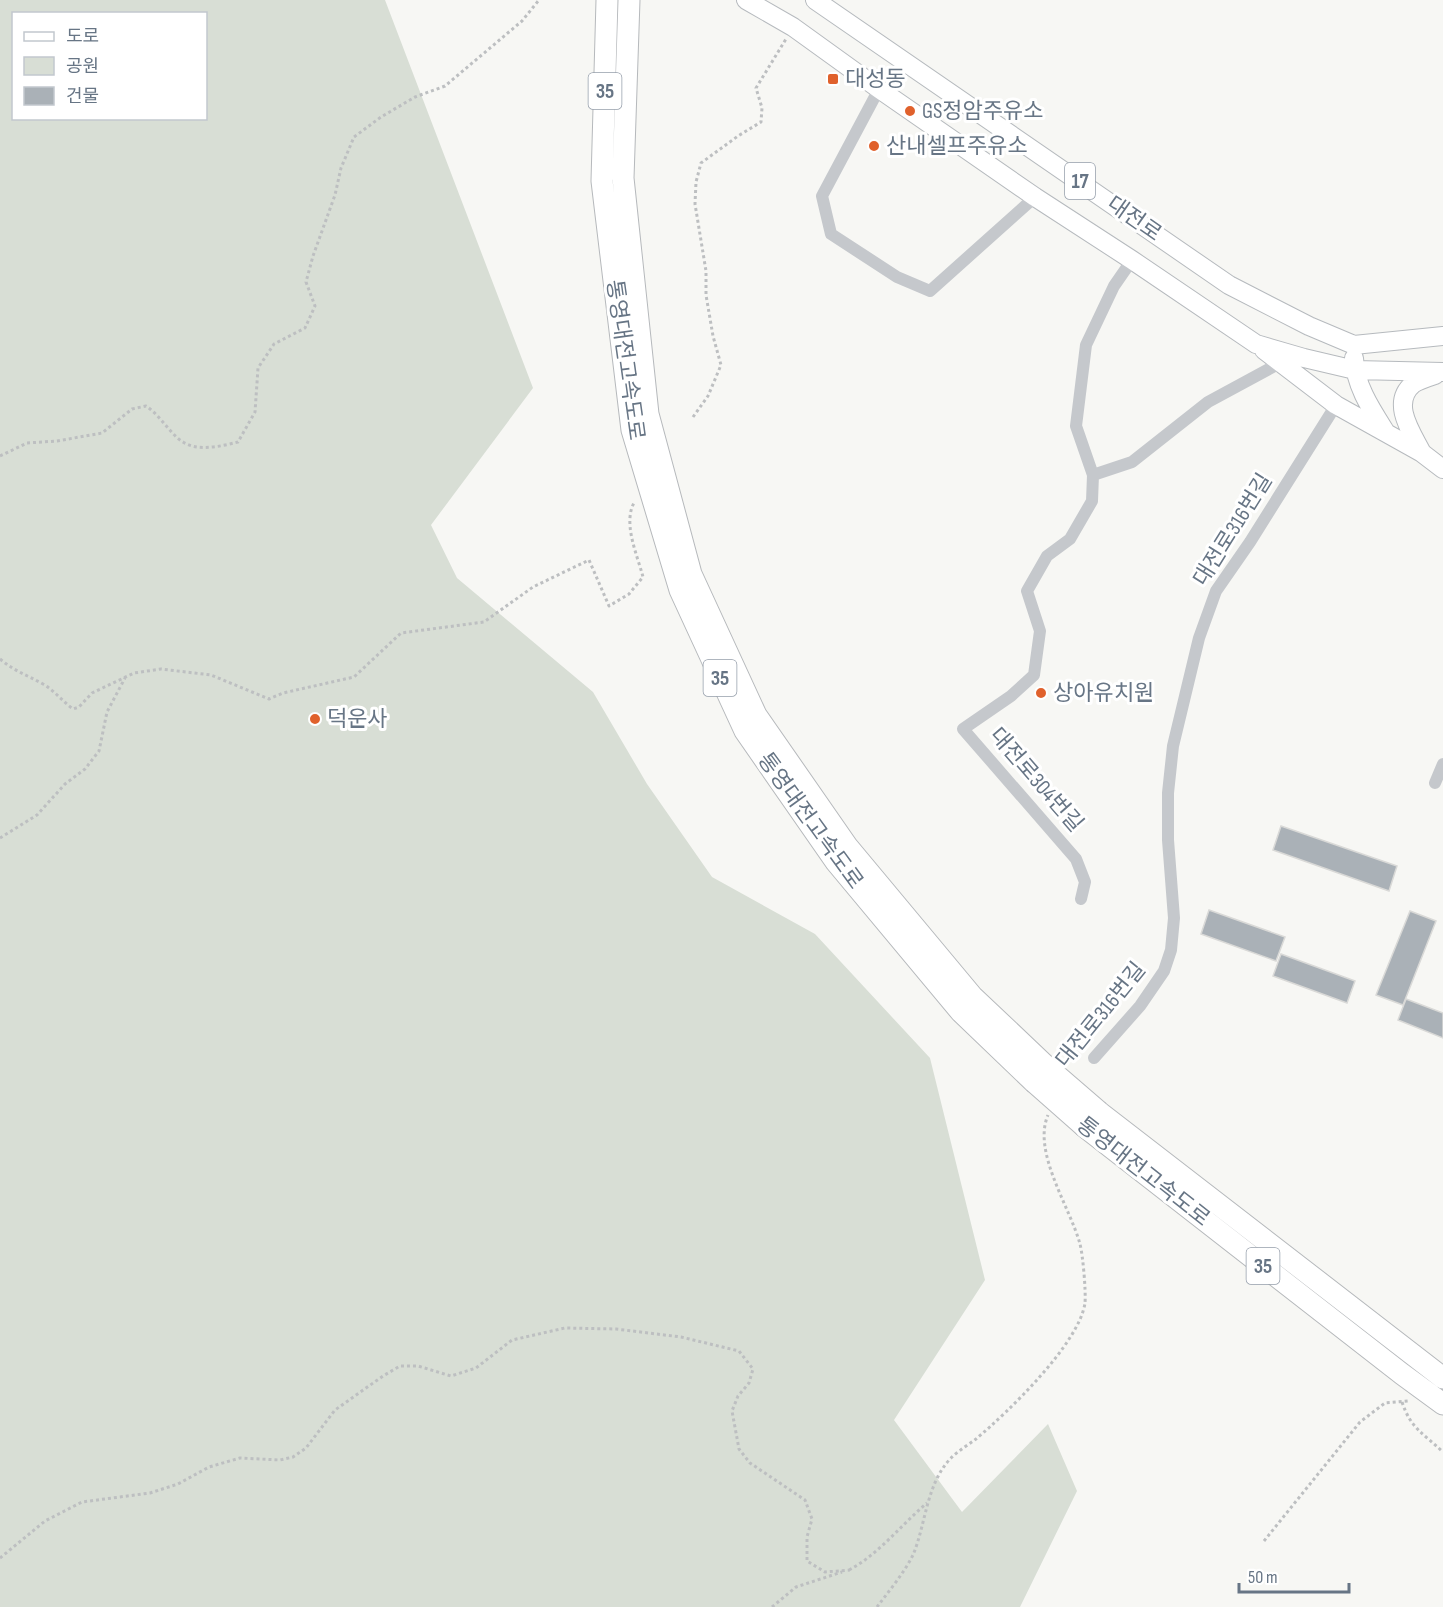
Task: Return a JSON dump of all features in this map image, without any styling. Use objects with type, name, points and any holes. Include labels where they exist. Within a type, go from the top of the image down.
[{"type":"highway","name":"통영대전고속도로","points":[[607,0],[613,180],[632,430],[680,590],[745,731],[843,871],[961,1012],[1041,1075],[1092,1120],[1402,1374],[1443,1404]]},
{"type":"highway","name":"통영대전고속도로","points":[[613,180],[630,0]]},
{"type":"highway","name":"통영대전고속도로","points":[[1092,1120],[1443,1378]]},
{"type":"main road","name":"대전로","points":[[746,0],[793,27],[1035,197],[1256,344],[1355,370]]},
{"type":"main road","name":"대전로","points":[[815,0],[1228,285],[1310,327],[1354,345]]},
{"type":"main road","name":"17","points":[[1354,345],[1443,336]]},
{"type":"main road","points":[[1256,344],[1336,405],[1422,453],[1443,469]]},
{"type":"main road","points":[[1354,345],[1355,370],[1367,402],[1387,433]]},
{"type":"main road","name":"17","points":[[1355,370],[1442,372]]},
{"type":"main road","points":[[1422,453],[1404,417],[1403,398],[1413,384],[1442,372]]},
{"type":"street","points":[[879,89],[822,196],[831,234],[897,277],[930,291],[1035,197]]},
{"type":"street","name":"대전로304번길","points":[[1081,899],[1085,882],[1076,859],[963,729],[1011,696],[1034,675],[1040,631],[1027,591],[1047,556],[1070,539],[1092,501],[1093,475],[1076,426],[1086,345],[1114,286],[1132,260]]},
{"type":"street","points":[[1093,475],[1132,462],[1208,402],[1280,363]]},
{"type":"street","name":"대전로316번길","points":[[1094,1058],[1140,1006],[1164,971],[1171,950],[1174,918],[1168,840],[1168,793],[1173,746],[1199,638],[1212,600],[1336,405]]},
{"type":"street","points":[[1435,783],[1443,764]]},
{"type":"path","points":[[0,456],[27,443],[57,441],[102,433],[132,409],[146,406],[155,412],[184,443],[212,449],[238,442],[255,412],[258,368],[274,344],[305,328],[315,306],[306,282],[335,195],[341,168],[354,137],[415,97],[445,86],[522,21],[539,0]]},
{"type":"path","points":[[693,417],[708,396],[721,365],[706,295],[706,271],[695,204],[696,182],[701,163],[738,135],[761,122],[762,108],[756,88],[793,27]]},
{"type":"path","points":[[0,659],[13,670],[42,683],[73,709],[79,707],[92,693],[125,677],[134,673],[161,669],[210,675],[269,699],[283,693],[354,677],[401,633],[484,622],[533,587],[588,560],[609,606],[629,594],[643,577],[629,522],[629,510],[639,494]]},
{"type":"path","points":[[0,838],[37,815],[65,784],[85,769],[99,751],[107,712],[125,677]]},
{"type":"path","points":[[877,1607],[913,1555],[929,1502],[950,1458],[983,1432],[1023,1393],[1068,1342],[1082,1318],[1085,1300],[1080,1245],[1049,1164],[1045,1143],[1043,1126],[1054,1107]]},
{"type":"path","points":[[0,1558],[45,1521],[82,1502],[150,1493],[178,1484],[209,1467],[240,1458],[280,1460],[293,1457],[306,1448],[335,1410],[400,1366],[418,1366],[452,1376],[476,1368],[512,1340],[565,1328],[616,1329],[681,1337],[739,1351],[753,1369],[749,1383],[738,1396],[732,1411],[739,1449],[750,1463],[805,1500],[812,1519],[807,1537],[807,1561],[825,1572],[850,1570]]},
{"type":"path","points":[[1264,1542],[1360,1422],[1385,1403],[1410,1401]]},
{"type":"path","points":[[1402,1402],[1407,1419],[1443,1452]]},
{"type":"path","points":[[772,1607],[796,1587],[850,1570],[873,1554],[904,1522],[929,1502]]},
{"type":"green space","points":[[0,0],[385,0],[533,388],[431,525],[457,578],[593,692],[647,784],[712,877],[815,934],[930,1058],[985,1280],[894,1420],[962,1512],[1048,1424],[1077,1491],[1020,1607],[0,1607]]},
{"type":"building","points":[[1281,826],[1397,866],[1389,891],[1273,850]]},
{"type":"building","points":[[1209,910],[1285,937],[1276,961],[1201,934]]},
{"type":"building","points":[[1410,911],[1436,921],[1403,1005],[1376,995]]},
{"type":"building","points":[[1281,954],[1355,981],[1347,1003],[1273,976]]},
{"type":"building","points":[[1406,999],[1443,1013],[1443,1038],[1398,1020]]},
{"type":"place","name":"대성동","points":[[833,79]]},
{"type":"place","name":"GS정암주유소","points":[[910,111]]},
{"type":"place","name":"산내셀프주유소","points":[[874,146]]},
{"type":"place","name":"상아유치원","points":[[1041,693]]},
{"type":"place","name":"덕운사","points":[[315,719]]}]
